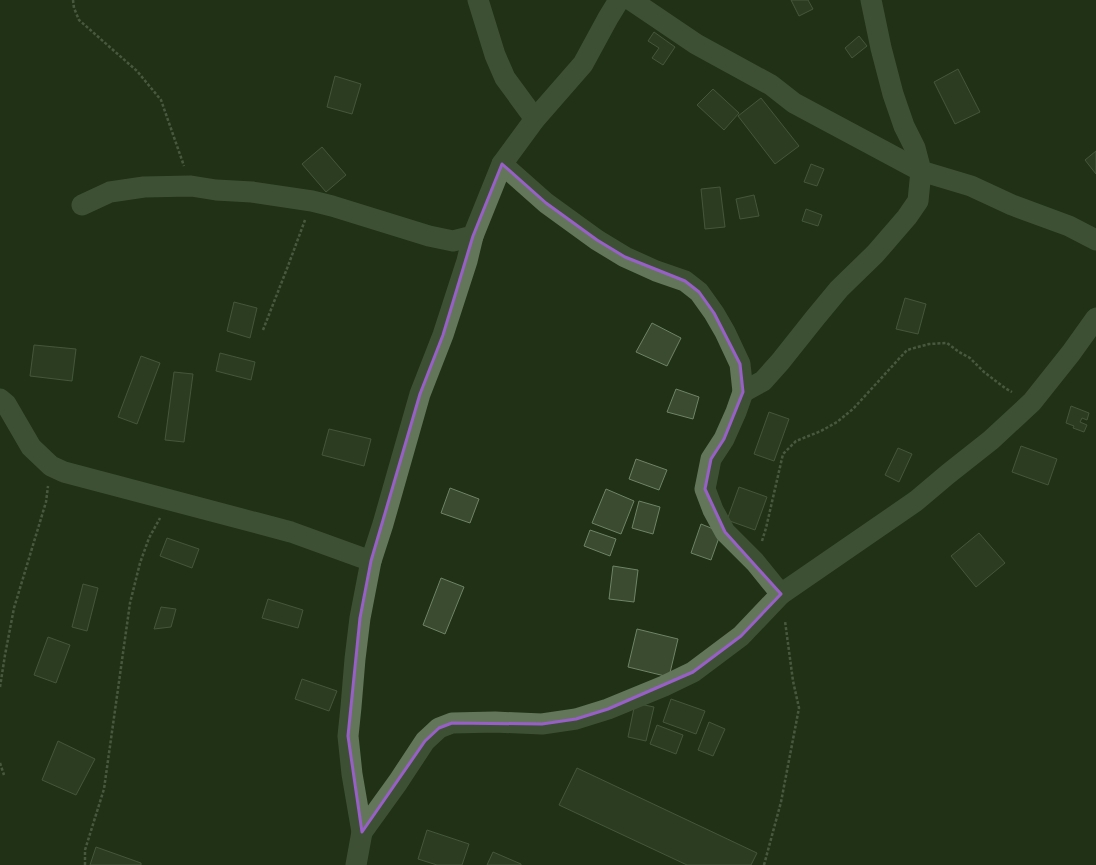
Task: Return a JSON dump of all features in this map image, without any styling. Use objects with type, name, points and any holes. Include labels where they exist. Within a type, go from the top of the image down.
[{"type":"street","points":[[478,0],[495,55],[505,78],[535,120]]},
{"type":"street","points":[[356,865],[362,832],[352,774],[348,736],[358,632],[371,562],[420,394],[443,335],[474,236],[502,164],[535,120],[584,64],[618,0]]},
{"type":"street","points":[[631,0],[696,44],[771,85],[794,103],[921,171],[971,186],[1012,205],[1069,226],[1096,240]]},
{"type":"street","points":[[743,392],[764,381],[839,289],[875,254],[907,217],[918,201],[921,171],[915,148],[904,126],[893,94],[881,48],[871,0]]},
{"type":"street","points":[[502,164],[546,203],[597,240],[625,257],[656,271],[684,281],[699,292],[714,313],[740,364],[743,392],[724,439],[711,459],[705,489],[713,510],[725,532],[755,562],[780,594]]},
{"type":"street","points":[[82,205],[110,192],[144,186],[191,186],[216,190],[252,192],[312,201],[429,236],[453,241],[474,236]]},
{"type":"street","points":[[362,832],[425,741],[439,728],[452,723],[495,722],[542,724],[576,719],[608,709],[664,686],[692,672],[741,636],[780,594],[916,501],[992,440],[1032,402],[1071,353],[1096,318]]},
{"type":"street","points":[[0,399],[6,404],[31,447],[51,466],[64,472],[291,532],[371,562]]},
{"type":"path","points":[[73,0],[74,8],[79,20],[137,71],[161,100],[191,186]]},
{"type":"path","points":[[263,330],[312,201]]},
{"type":"path","points":[[755,562],[766,528],[783,454],[796,441],[821,431],[837,422],[853,409],[907,350],[929,344],[947,343],[970,358],[984,372],[1005,388],[1032,402]]},
{"type":"path","points":[[0,686],[4,655],[14,608],[46,502],[51,466]]},
{"type":"path","points":[[85,865],[85,850],[104,789],[130,603],[140,563],[149,538],[170,500]]},
{"type":"path","points":[[764,865],[781,802],[799,708],[793,681],[780,594]]},
{"type":"path","points":[[0,763],[4,775]]},
{"type":"highlighted area","points":[[502,164],[546,203],[597,240],[625,257],[685,281],[699,292],[714,313],[740,364],[743,392],[724,439],[711,459],[705,489],[725,532],[781,594],[741,636],[693,672],[608,709],[576,719],[542,724],[452,723],[439,728],[425,741],[362,832],[348,736],[360,618],[371,561],[420,394],[443,335],[473,236]]},
{"type":"building","points":[[791,0],[808,0],[813,9],[799,16]]},
{"type":"building","points":[[654,32],[675,47],[663,65],[652,58],[659,48],[648,41]]},
{"type":"building","points":[[859,36],[867,46],[852,58],[845,48]]},
{"type":"building","points":[[958,69],[980,112],[955,124],[934,82]]},
{"type":"building","points":[[335,76],[361,84],[352,114],[327,107]]},
{"type":"building","points":[[713,89],[739,113],[724,130],[697,105]]},
{"type":"building","points":[[761,98],[799,146],[775,164],[738,116]]},
{"type":"building","points":[[322,147],[346,175],[326,192],[302,164]]},
{"type":"building","points":[[1096,151],[1096,174],[1085,160]]},
{"type":"building","points":[[811,164],[824,169],[817,186],[804,182]]},
{"type":"building","points":[[720,187],[725,227],[705,229],[701,189]]},
{"type":"building","points":[[754,195],[759,216],[740,219],[736,199]]},
{"type":"building","points":[[806,209],[822,215],[818,226],[802,221]]},
{"type":"building","points":[[905,298],[926,304],[918,334],[896,329]]},
{"type":"building","points":[[234,302],[257,308],[250,338],[227,331]]},
{"type":"building","points":[[652,323],[681,338],[667,366],[636,352]]},
{"type":"building","points":[[34,345],[76,349],[72,381],[30,376]]},
{"type":"building","points":[[220,353],[255,362],[251,380],[216,371]]},
{"type":"building","points":[[141,356],[160,363],[137,424],[118,417]]},
{"type":"building","points":[[174,372],[193,374],[184,442],[165,440]]},
{"type":"building","points":[[676,389],[699,397],[693,419],[667,412]]},
{"type":"building","points":[[1071,406],[1089,413],[1087,420],[1082,418],[1080,422],[1087,425],[1084,432],[1073,428],[1074,426],[1066,423]]},
{"type":"building","points":[[769,412],[789,419],[774,461],[754,454]]},
{"type":"building","points":[[329,429],[371,439],[364,466],[322,455]]},
{"type":"building","points":[[1021,446],[1057,459],[1048,485],[1012,472]]},
{"type":"building","points":[[898,448],[912,454],[899,482],[885,475]]},
{"type":"building","points":[[636,459],[667,470],[659,490],[629,479]]},
{"type":"building","points":[[739,487],[767,497],[755,530],[727,520]]},
{"type":"building","points":[[450,488],[479,499],[470,523],[441,513]]},
{"type":"building","points":[[606,489],[634,501],[621,534],[592,523]]},
{"type":"building","points":[[639,501],[660,507],[653,534],[632,528]]},
{"type":"building","points":[[701,524],[721,532],[711,560],[691,553]]},
{"type":"building","points":[[590,530],[616,539],[610,556],[584,546]]},
{"type":"building","points":[[979,533],[1005,563],[976,587],[951,556]]},
{"type":"building","points":[[167,538],[199,549],[192,568],[160,556]]},
{"type":"building","points":[[613,566],[638,570],[634,602],[609,599]]},
{"type":"building","points":[[441,578],[464,587],[445,634],[423,625]]},
{"type":"building","points":[[83,584],[98,588],[87,631],[72,627]]},
{"type":"building","points":[[268,599],[303,610],[298,628],[262,618]]},
{"type":"building","points":[[161,607],[176,609],[171,627],[154,629]]},
{"type":"building","points":[[637,629],[678,639],[669,677],[628,667]]},
{"type":"building","points":[[48,637],[70,645],[56,683],[34,675]]},
{"type":"building","points":[[302,679],[337,691],[329,711],[295,699]]},
{"type":"building","points":[[671,699],[705,711],[696,734],[663,722]]},
{"type":"building","points":[[635,703],[654,707],[646,741],[628,737]]},
{"type":"building","points":[[709,722],[725,729],[713,756],[698,750]]},
{"type":"building","points":[[657,725],[683,735],[676,754],[650,744]]},
{"type":"building","points":[[58,741],[95,759],[76,795],[42,780]]},
{"type":"building","points":[[577,768],[757,853],[751,865],[687,865],[559,805]]},
{"type":"building","points":[[427,830],[469,844],[462,865],[437,865],[418,859]]},
{"type":"building","points":[[96,847],[141,863],[141,865],[90,865]]},
{"type":"building","points":[[493,852],[521,864],[521,865],[487,865]]}]
